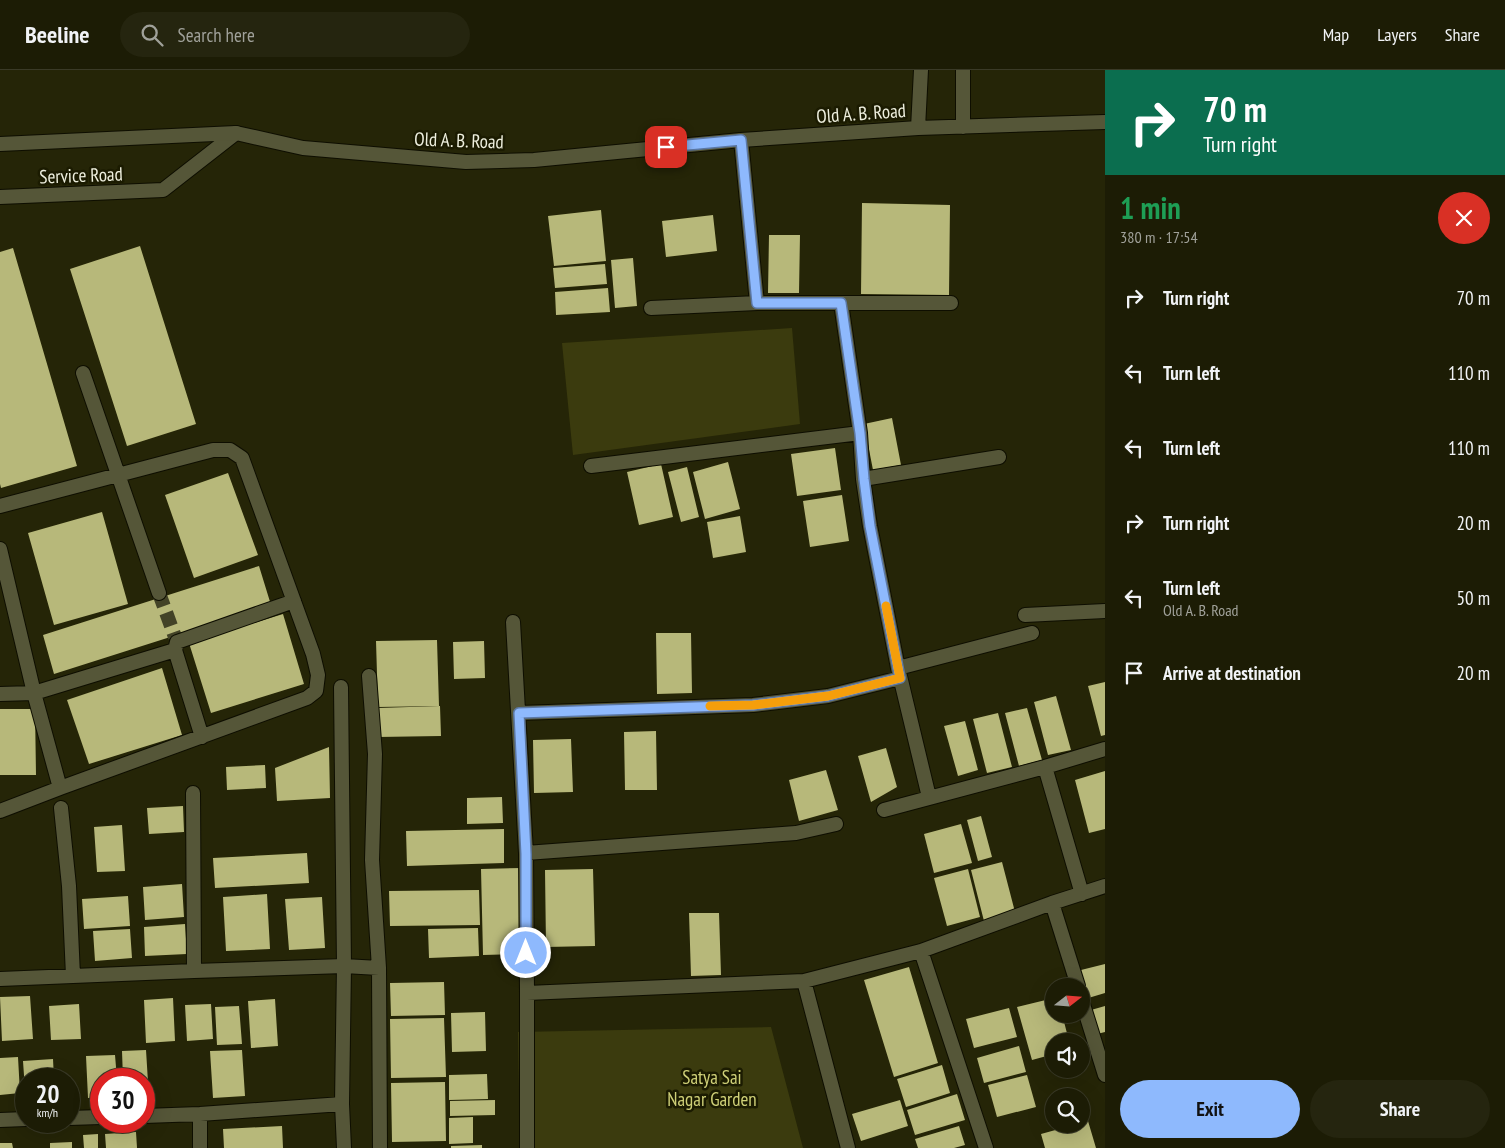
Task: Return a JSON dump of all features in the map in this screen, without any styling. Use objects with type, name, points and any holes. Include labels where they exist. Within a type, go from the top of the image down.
[{"type":"street","points":[[918,128],[921,70]]},
{"type":"street","points":[[963,70],[963,127],[1105,122]]},
{"type":"street","name":"Old A. B. Road","points":[[0,144],[236,133],[303,148],[466,162],[534,160],[741,140],[918,128],[963,127]]},
{"type":"street","name":"Service Road","points":[[0,197],[163,190],[236,133]]},
{"type":"street","points":[[741,140],[757,303]]},
{"type":"street","points":[[651,308],[757,303],[951,303]]},
{"type":"street","points":[[841,303],[860,433],[870,526],[899,673],[929,797]]},
{"type":"street","points":[[83,373],[159,593]]},
{"type":"street","points":[[591,466],[860,433]]},
{"type":"street","points":[[0,506],[214,450],[230,450],[242,458],[294,601],[318,675],[316,691],[307,698],[0,811]]},
{"type":"street","points":[[864,479],[999,457]]},
{"type":"street","points":[[0,549],[34,693],[60,788]]},
{"type":"street","points":[[0,694],[34,693],[294,601]]},
{"type":"street","points":[[1025,615],[1105,611]]},
{"type":"street","points":[[513,622],[526,854],[527,1148]]},
{"type":"street","points":[[519,713],[753,705],[828,696],[1032,633]]},
{"type":"street","points":[[175,643],[202,737]]},
{"type":"street","points":[[369,676],[375,754],[372,860],[379,968],[380,1148]]},
{"type":"street","points":[[341,687],[344,966],[342,1104],[344,1148]]},
{"type":"street","points":[[884,810],[1105,749]]},
{"type":"street","points":[[1045,767],[1082,894]]},
{"type":"street","points":[[193,793],[194,971]]},
{"type":"street","points":[[61,808],[69,886],[73,976]]},
{"type":"street","points":[[526,854],[796,833],[836,824]]},
{"type":"street","points":[[527,993],[804,981],[921,951],[1052,903],[1105,886]]},
{"type":"street","points":[[1052,903],[1075,978]]},
{"type":"street","points":[[921,951],[986,1148]]},
{"type":"street","points":[[0,979],[344,966],[379,968]]},
{"type":"street","points":[[804,981],[848,1148]]},
{"type":"street","points":[[1089,1023],[1105,1075]]},
{"type":"street","points":[[155,1116],[342,1104]]},
{"type":"street","points":[[200,1114],[200,1148]]},
{"type":"street","points":[[0,1120],[15,1119]]},
{"type":"green space","points":[[792,328],[800,424],[573,455],[562,343]]},
{"type":"green space","name":"Satya Sai Nagar Garden","points":[[771,1027],[803,1148],[520,1148],[518,1032]]},
{"type":"building","points":[[862,203],[950,205],[949,295],[861,294]]},
{"type":"building","points":[[601,210],[606,261],[554,266],[548,216]]},
{"type":"building","points":[[713,215],[717,251],[666,257],[662,221]]},
{"type":"building","points":[[769,235],[800,235],[799,293],[768,293]]},
{"type":"building","points":[[140,246],[196,424],[127,446],[70,269]]},
{"type":"building","points":[[13,248],[77,466],[1,488],[0,252]]},
{"type":"building","points":[[633,258],[637,306],[615,308],[611,260]]},
{"type":"building","points":[[605,264],[607,284],[555,288],[553,268]]},
{"type":"building","points":[[608,288],[610,312],[556,315],[555,292]]},
{"type":"building","points":[[892,418],[901,465],[873,470],[864,424]]},
{"type":"building","points":[[835,448],[841,490],[797,496],[791,454]]},
{"type":"building","points":[[728,462],[740,509],[705,519],[693,472]]},
{"type":"building","points":[[661,464],[673,517],[639,525],[627,472]]},
{"type":"building","points":[[687,467],[699,517],[681,522],[668,472]]},
{"type":"building","points":[[228,473],[258,555],[194,578],[165,495]]},
{"type":"building","points":[[842,495],[849,541],[810,547],[803,501]]},
{"type":"building","points":[[102,512],[128,604],[54,625],[28,533]]},
{"type":"building","points":[[740,516],[746,552],[713,558],[707,522]]},
{"type":"building","points":[[259,566],[271,605],[54,674],[43,635]]},
{"type":"building","points":[[283,614],[304,684],[211,713],[189,643]]},
{"type":"building","points":[[656,633],[691,633],[692,693],[657,694]]},
{"type":"building","points":[[437,640],[439,706],[378,707],[376,641]]},
{"type":"building","points":[[484,641],[485,678],[454,679],[453,642]]},
{"type":"building","points":[[162,668],[182,735],[89,764],[67,700]]},
{"type":"building","points":[[1105,682],[1105,735],[1101,736],[1088,686]]},
{"type":"building","points":[[1056,696],[1071,750],[1048,755],[1034,702]]},
{"type":"building","points":[[440,706],[441,736],[378,737],[378,708]]},
{"type":"building","points":[[1027,708],[1042,760],[1019,766],[1005,713]]},
{"type":"building","points":[[0,709],[35,709],[36,775],[0,775]]},
{"type":"building","points":[[998,713],[1012,767],[987,773],[973,719]]},
{"type":"building","points":[[965,721],[978,770],[958,776],[944,726]]},
{"type":"building","points":[[656,731],[657,790],[625,790],[624,732]]},
{"type":"building","points":[[571,739],[573,792],[534,793],[533,740]]},
{"type":"building","points":[[329,747],[330,798],[277,801],[275,768]]},
{"type":"building","points":[[886,748],[897,787],[871,802],[858,756]]},
{"type":"building","points":[[265,765],[266,788],[227,790],[226,767]]},
{"type":"building","points":[[826,770],[838,810],[799,821],[789,780]]},
{"type":"building","points":[[1105,771],[1105,829],[1089,833],[1075,780]]},
{"type":"building","points":[[502,797],[503,823],[467,824],[467,798]]},
{"type":"building","points":[[183,806],[184,832],[149,834],[147,808]]},
{"type":"building","points":[[981,816],[992,857],[978,861],[967,820]]},
{"type":"building","points":[[961,824],[972,863],[934,873],[924,834]]},
{"type":"building","points":[[122,825],[125,871],[97,872],[94,827]]},
{"type":"building","points":[[504,829],[504,863],[407,866],[406,831]]},
{"type":"building","points":[[307,853],[309,883],[215,888],[213,858]]},
{"type":"building","points":[[1002,862],[1015,912],[984,921],[971,870]]},
{"type":"building","points":[[522,868],[524,954],[483,955],[481,869]]},
{"type":"building","points":[[593,869],[595,946],[546,947],[545,870]]},
{"type":"building","points":[[968,869],[980,917],[947,926],[934,878]]},
{"type":"building","points":[[182,884],[184,917],[145,920],[143,887]]},
{"type":"building","points":[[479,890],[480,925],[390,926],[389,891]]},
{"type":"building","points":[[267,894],[270,949],[226,951],[223,897]]},
{"type":"building","points":[[128,896],[130,926],[84,929],[82,899]]},
{"type":"building","points":[[322,897],[325,948],[289,950],[285,899]]},
{"type":"building","points":[[689,913],[719,913],[721,975],[691,976]]},
{"type":"building","points":[[185,924],[187,954],[145,956],[144,927]]},
{"type":"building","points":[[478,928],[479,956],[429,958],[428,929]]},
{"type":"building","points":[[130,929],[132,958],[95,961],[93,931]]},
{"type":"building","points":[[1105,964],[1105,993],[1090,998],[1090,978],[1079,978],[1077,971]]},
{"type":"building","points":[[909,967],[938,1063],[894,1077],[864,980]]},
{"type":"building","points":[[444,982],[445,1015],[391,1016],[390,983]]},
{"type":"building","points":[[30,996],[33,1039],[2,1041],[0,997]]},
{"type":"building","points":[[173,998],[175,1041],[146,1043],[144,1000]]},
{"type":"building","points":[[275,999],[278,1046],[251,1048],[248,1001]]},
{"type":"building","points":[[1045,1000],[1045,1023],[1064,1023],[1067,1033],[1045,1033],[1045,1056],[1032,1060],[1017,1007]]},
{"type":"building","points":[[79,1004],[81,1039],[51,1040],[49,1006]]},
{"type":"building","points":[[211,1004],[213,1039],[187,1041],[185,1005]]},
{"type":"building","points":[[239,1006],[242,1044],[217,1045],[215,1007]]},
{"type":"building","points":[[1105,1006],[1105,1032],[1097,1034],[1091,1010]]},
{"type":"building","points":[[1009,1008],[1017,1037],[974,1048],[966,1019]]},
{"type":"building","points":[[485,1012],[486,1051],[452,1052],[451,1013]]},
{"type":"building","points":[[444,1018],[446,1077],[391,1078],[390,1019]]},
{"type":"building","points":[[1019,1046],[1026,1072],[984,1083],[977,1058]]},
{"type":"building","points":[[146,1050],[147,1068],[123,1068],[122,1051]]},
{"type":"building","points":[[242,1050],[245,1096],[213,1098],[210,1051]]},
{"type":"building","points":[[115,1055],[116,1068],[90,1068],[90,1098],[88,1098],[86,1056]]},
{"type":"building","points":[[18,1057],[19,1068],[15,1068],[15,1094],[0,1095],[0,1058]]},
{"type":"building","points":[[53,1059],[53,1068],[23,1068],[23,1061]]},
{"type":"building","points":[[942,1065],[950,1093],[906,1107],[897,1079]]},
{"type":"building","points":[[487,1074],[488,1099],[449,1100],[449,1075]]},
{"type":"building","points":[[1027,1075],[1036,1107],[997,1117],[988,1085]]},
{"type":"building","points":[[445,1082],[446,1141],[392,1142],[391,1083]]},
{"type":"building","points":[[957,1094],[965,1120],[915,1135],[907,1110]]},
{"type":"building","points":[[495,1100],[495,1115],[450,1116],[450,1101]]},
{"type":"building","points":[[900,1100],[908,1126],[861,1141],[852,1114]]},
{"type":"building","points":[[473,1117],[473,1143],[449,1144],[449,1118]]},
{"type":"building","points":[[282,1126],[283,1148],[224,1148],[223,1129]]},
{"type":"building","points":[[959,1126],[965,1145],[954,1148],[918,1148],[915,1139]]},
{"type":"building","points":[[1090,1128],[1096,1148],[1045,1148],[1041,1134],[1090,1133]]},
{"type":"building","points":[[136,1133],[137,1148],[106,1148],[105,1134]]},
{"type":"building","points":[[98,1134],[98,1148],[84,1148],[83,1135]]},
{"type":"building","points":[[72,1142],[72,1148],[50,1148],[50,1143]]},
{"type":"building","points":[[0,1143],[12,1143],[13,1148],[0,1148]]},
{"type":"building","points":[[482,1145],[482,1148],[451,1148],[451,1146]]},
{"type":"tunnel","points":[[159,593],[175,637]]},
{"type":"slow traffic","points":[[710,706],[753,705],[828,696],[900,678],[886,606]]},
{"type":"route","points":[[526,953],[526,854],[519,713],[753,705],[828,696],[900,678],[870,526],[860,433],[841,303],[757,303],[741,140],[666,147]]}]
